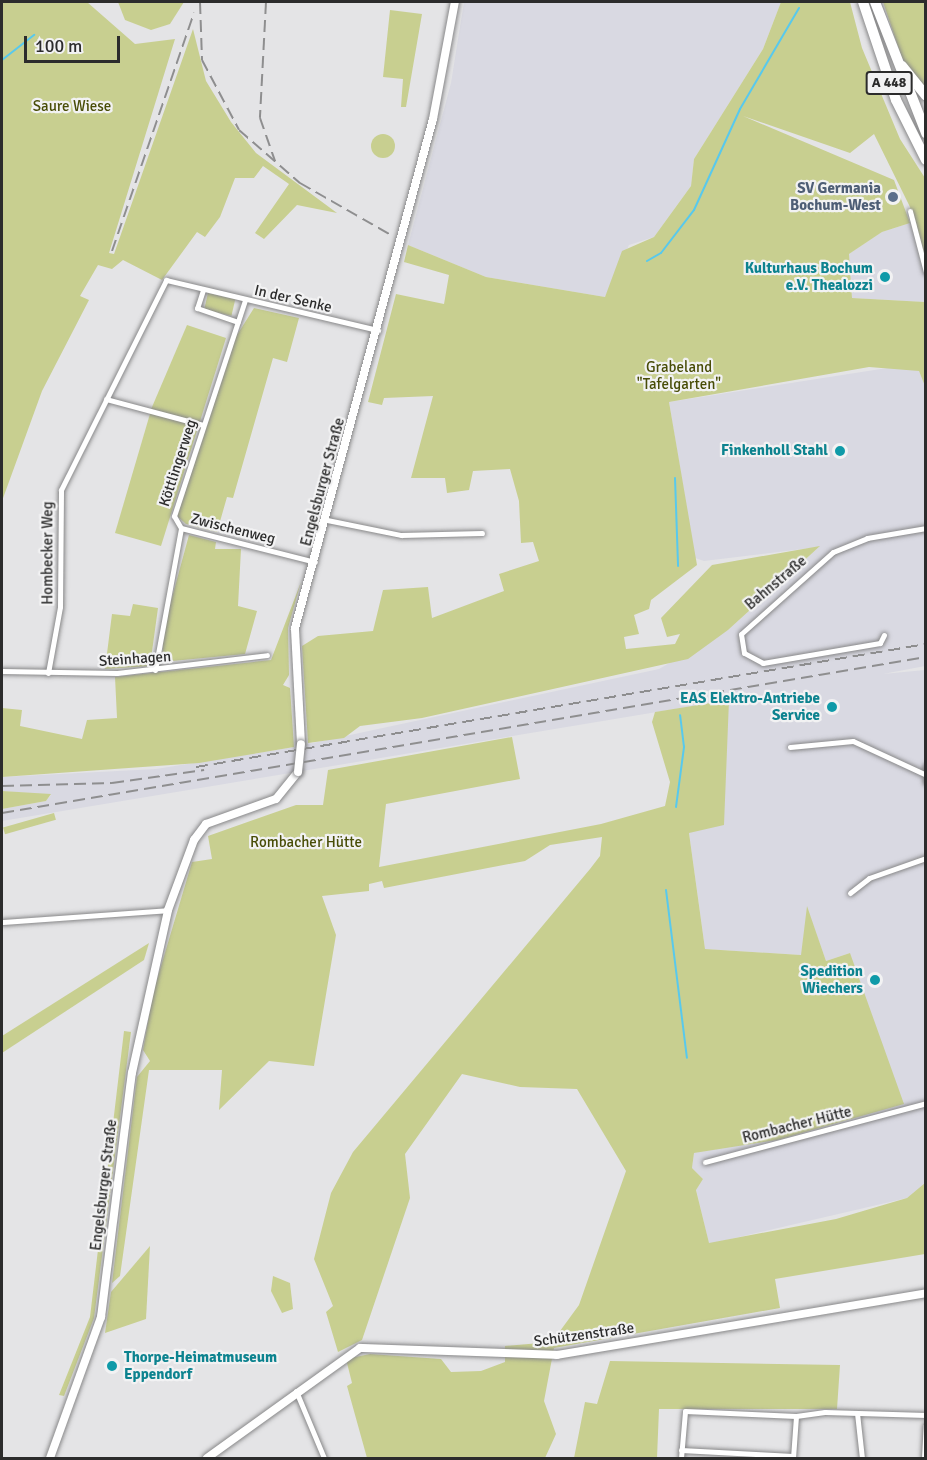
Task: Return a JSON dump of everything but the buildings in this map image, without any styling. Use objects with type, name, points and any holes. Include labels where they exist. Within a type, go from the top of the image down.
[{"type":"highway","name":"A 448","points":[[863,2],[896,100],[926,159]]},
{"type":"highway","name":"A 448","points":[[876,3],[926,134]]},
{"type":"highway","points":[[876,3],[884,11],[908,77],[926,96]]},
{"type":"street","name":"Engelsburger Straße","points":[[50,1458],[101,1317],[132,1073],[168,910],[194,840],[206,824],[276,799],[298,772],[301,744],[294,638],[378,330],[440,90],[455,2]]},
{"type":"street","points":[[910,211],[926,272]]},
{"type":"street","name":"In der Senke","points":[[106,399],[162,284],[174,278],[203,290],[378,330]]},
{"type":"street","points":[[203,290],[197,308],[238,322]]},
{"type":"street","name":"Köttlingerweg","points":[[155,670],[181,528],[174,516],[245,300]]},
{"type":"street","points":[[106,399],[203,424]]},
{"type":"street","name":"Hombecker Weg","points":[[48,674],[60,607],[59,498],[106,399]]},
{"type":"street","points":[[327,520],[401,535],[482,533]]},
{"type":"street","name":"Zwischenweg","points":[[181,528],[315,562]]},
{"type":"street","name":"Bahnstraße","points":[[884,635],[880,643],[763,663],[744,653],[741,634],[833,552],[867,538],[926,528]]},
{"type":"street","name":"Steinhagen","points":[[2,671],[48,674],[155,670],[267,655]]},
{"type":"street","points":[[790,747],[853,741],[924,774]]},
{"type":"street","points":[[926,766],[924,774],[926,782]]},
{"type":"street","points":[[850,892],[869,878],[926,858]]},
{"type":"street","points":[[2,922],[168,910]]},
{"type":"street","name":"Rombacher Hütte","points":[[705,1162],[926,1103]]},
{"type":"street","points":[[896,1112],[898,1119]]},
{"type":"street","name":"Schützenstraße","points":[[207,1458],[296,1391],[360,1348],[550,1355],[926,1293]]},
{"type":"street","points":[[296,1391],[324,1458]]},
{"type":"street","points":[[681,1458],[688,1411],[796,1416],[857,1413],[926,1415]]},
{"type":"street","points":[[857,1413],[862,1458]]},
{"type":"street","points":[[681,1450],[793,1457],[796,1416]]},
{"type":"street","points":[[924,1458],[926,1425]]},
{"type":"shaded area","points":[[464,2],[781,2],[763,49],[694,159],[691,186],[654,237],[629,245],[605,297],[486,277],[408,245],[451,83]]},
{"type":"shaded area","points":[[910,223],[925,277],[925,302],[852,298],[849,254],[882,232]]},
{"type":"shaded area","points":[[900,366],[919,371],[926,386],[925,666],[883,674],[925,670],[926,1183],[907,1198],[709,1244],[696,1189],[703,1179],[692,1168],[694,1153],[832,1125],[850,953],[826,961],[807,908],[802,955],[705,949],[689,833],[729,700],[2,821],[2,809],[46,801],[51,795],[2,791],[2,777],[156,769],[294,747],[659,669],[728,630],[819,547],[704,561],[695,558],[669,402]]},
{"type":"green space","name":"Saure Wiese","points":[[87,2],[135,44],[175,39],[109,253],[114,254],[193,29],[206,81],[231,122],[256,153],[337,213],[297,205],[264,239],[255,233],[289,184],[263,166],[254,178],[235,178],[220,217],[205,237],[197,232],[162,280],[123,260],[112,269],[98,265],[80,296],[89,300],[42,391],[2,501],[2,3]]},
{"type":"green space","points":[[118,2],[184,2],[170,24],[151,30],[125,20]]},
{"type":"green space","name":"Grabeland \"Tafelgarten\"","points":[[781,2],[850,2],[862,48],[900,139],[925,178],[925,262],[910,207],[874,134],[850,153],[743,116],[894,180],[910,223],[882,232],[849,254],[852,298],[925,302],[925,386],[919,371],[869,367],[669,402],[697,565],[651,600],[649,609],[634,615],[639,634],[624,637],[626,649],[675,644],[680,634],[667,637],[661,618],[712,565],[820,546],[728,630],[688,659],[422,718],[360,726],[344,738],[308,743],[302,646],[318,636],[373,631],[383,590],[428,587],[432,618],[504,591],[499,574],[539,561],[533,542],[521,543],[519,501],[510,469],[473,471],[469,490],[447,493],[445,478],[411,478],[433,396],[384,398],[382,405],[368,402],[396,294],[444,304],[449,275],[404,262],[408,245],[486,277],[605,297],[622,251],[654,237],[691,186],[694,159],[763,49]]},
{"type":"green space","points":[[883,2],[925,2],[925,91],[902,58]]},
{"type":"green space","points":[[390,10],[422,14],[406,107],[401,107],[403,79],[383,77]]},
{"type":"green space","points":[[383,134],[392,137],[395,146],[392,155],[383,158],[374,155],[371,146],[374,137]]},
{"type":"green space","points":[[208,293],[235,299],[231,316],[204,310]]},
{"type":"green space","points":[[254,308],[299,318],[287,362],[273,358],[233,498],[227,497],[217,532],[186,524],[177,516],[232,343]]},
{"type":"green space","points":[[187,325],[226,338],[161,546],[115,533],[152,407]]},
{"type":"green space","points":[[189,535],[216,542],[215,549],[241,549],[238,606],[257,611],[245,654],[162,662],[164,627]]},
{"type":"green space","points":[[301,582],[288,628],[289,675],[283,685],[290,688],[294,747],[199,763],[2,777],[2,708],[22,710],[20,726],[82,739],[87,720],[117,718],[115,677],[271,660]]},
{"type":"green space","points":[[133,604],[158,608],[150,666],[105,669],[112,614],[130,616]]},
{"type":"green space","points":[[729,700],[724,825],[689,833],[705,949],[801,955],[807,906],[826,961],[850,953],[904,1104],[777,1140],[694,1153],[692,1168],[703,1179],[696,1190],[709,1243],[836,1219],[907,1198],[925,1183],[925,1254],[775,1279],[780,1308],[554,1348],[544,1401],[556,1434],[545,1458],[367,1458],[347,1386],[352,1383],[346,1359],[370,1354],[441,1359],[451,1372],[481,1371],[505,1362],[505,1346],[552,1342],[579,1305],[626,1171],[577,1089],[520,1087],[462,1074],[405,1154],[410,1198],[362,1340],[338,1352],[326,1312],[333,1306],[314,1259],[331,1193],[353,1152],[590,869],[600,856],[602,837],[550,845],[525,861],[384,888],[382,881],[369,884],[369,891],[322,896],[336,935],[314,1066],[269,1061],[219,1110],[222,1070],[149,1070],[120,1276],[112,1283],[137,1077],[150,1061],[143,1050],[153,993],[192,862],[212,859],[208,836],[296,805],[323,805],[328,770],[512,737],[520,779],[386,804],[379,867],[601,824],[665,806],[670,782],[652,722],[655,712]]},
{"type":"green space","points":[[2,791],[51,794],[46,801],[2,809]]},
{"type":"green space","points":[[54,813],[56,820],[5,834],[3,828]]},
{"type":"green space","points":[[149,943],[144,960],[2,1053],[2,1036]]},
{"type":"green space","points":[[124,1031],[131,1032],[94,1318],[64,1396],[59,1395],[90,1317]]},
{"type":"green space","points":[[150,1246],[146,1319],[105,1333],[111,1292]]},
{"type":"green space","points":[[273,1276],[290,1283],[293,1309],[282,1313],[271,1291]]},
{"type":"green space","points":[[610,1361],[840,1365],[837,1409],[659,1409],[657,1458],[574,1458],[585,1402],[597,1404]]},
{"type":"waterway","points":[[647,261],[661,253],[694,210],[740,109],[799,8]]},
{"type":"waterway","points":[[2,60],[34,35]]},
{"type":"waterway","points":[[675,478],[678,566]]},
{"type":"waterway","points":[[676,807],[684,747],[680,715]]},
{"type":"waterway","points":[[666,890],[687,1058]]},
{"type":"railway","points":[[200,2],[202,60],[239,130],[300,183],[389,234]]},
{"type":"railway","points":[[266,2],[260,118],[275,161]]},
{"type":"railway","points":[[112,251],[194,13]]},
{"type":"railway","points":[[196,767],[926,644]]},
{"type":"railway","points":[[2,813],[926,657]]},
{"type":"railway","points":[[2,786],[112,783],[204,770]]},
{"type":"place","name":"SV Germania Bochum-West","points":[[893,197]]},
{"type":"place","name":"Kulturhaus Bochum e.V. Thealozzi","points":[[885,277]]},
{"type":"place","name":"Finkenholl Stahl","points":[[840,451]]},
{"type":"place","name":"EAS Elektro-Antriebe Service","points":[[832,707]]},
{"type":"place","name":"Spedition Wiechers","points":[[875,980]]},
{"type":"place","name":"Thorpe-Heimatmuseum Eppendorf","points":[[112,1366]]}]
